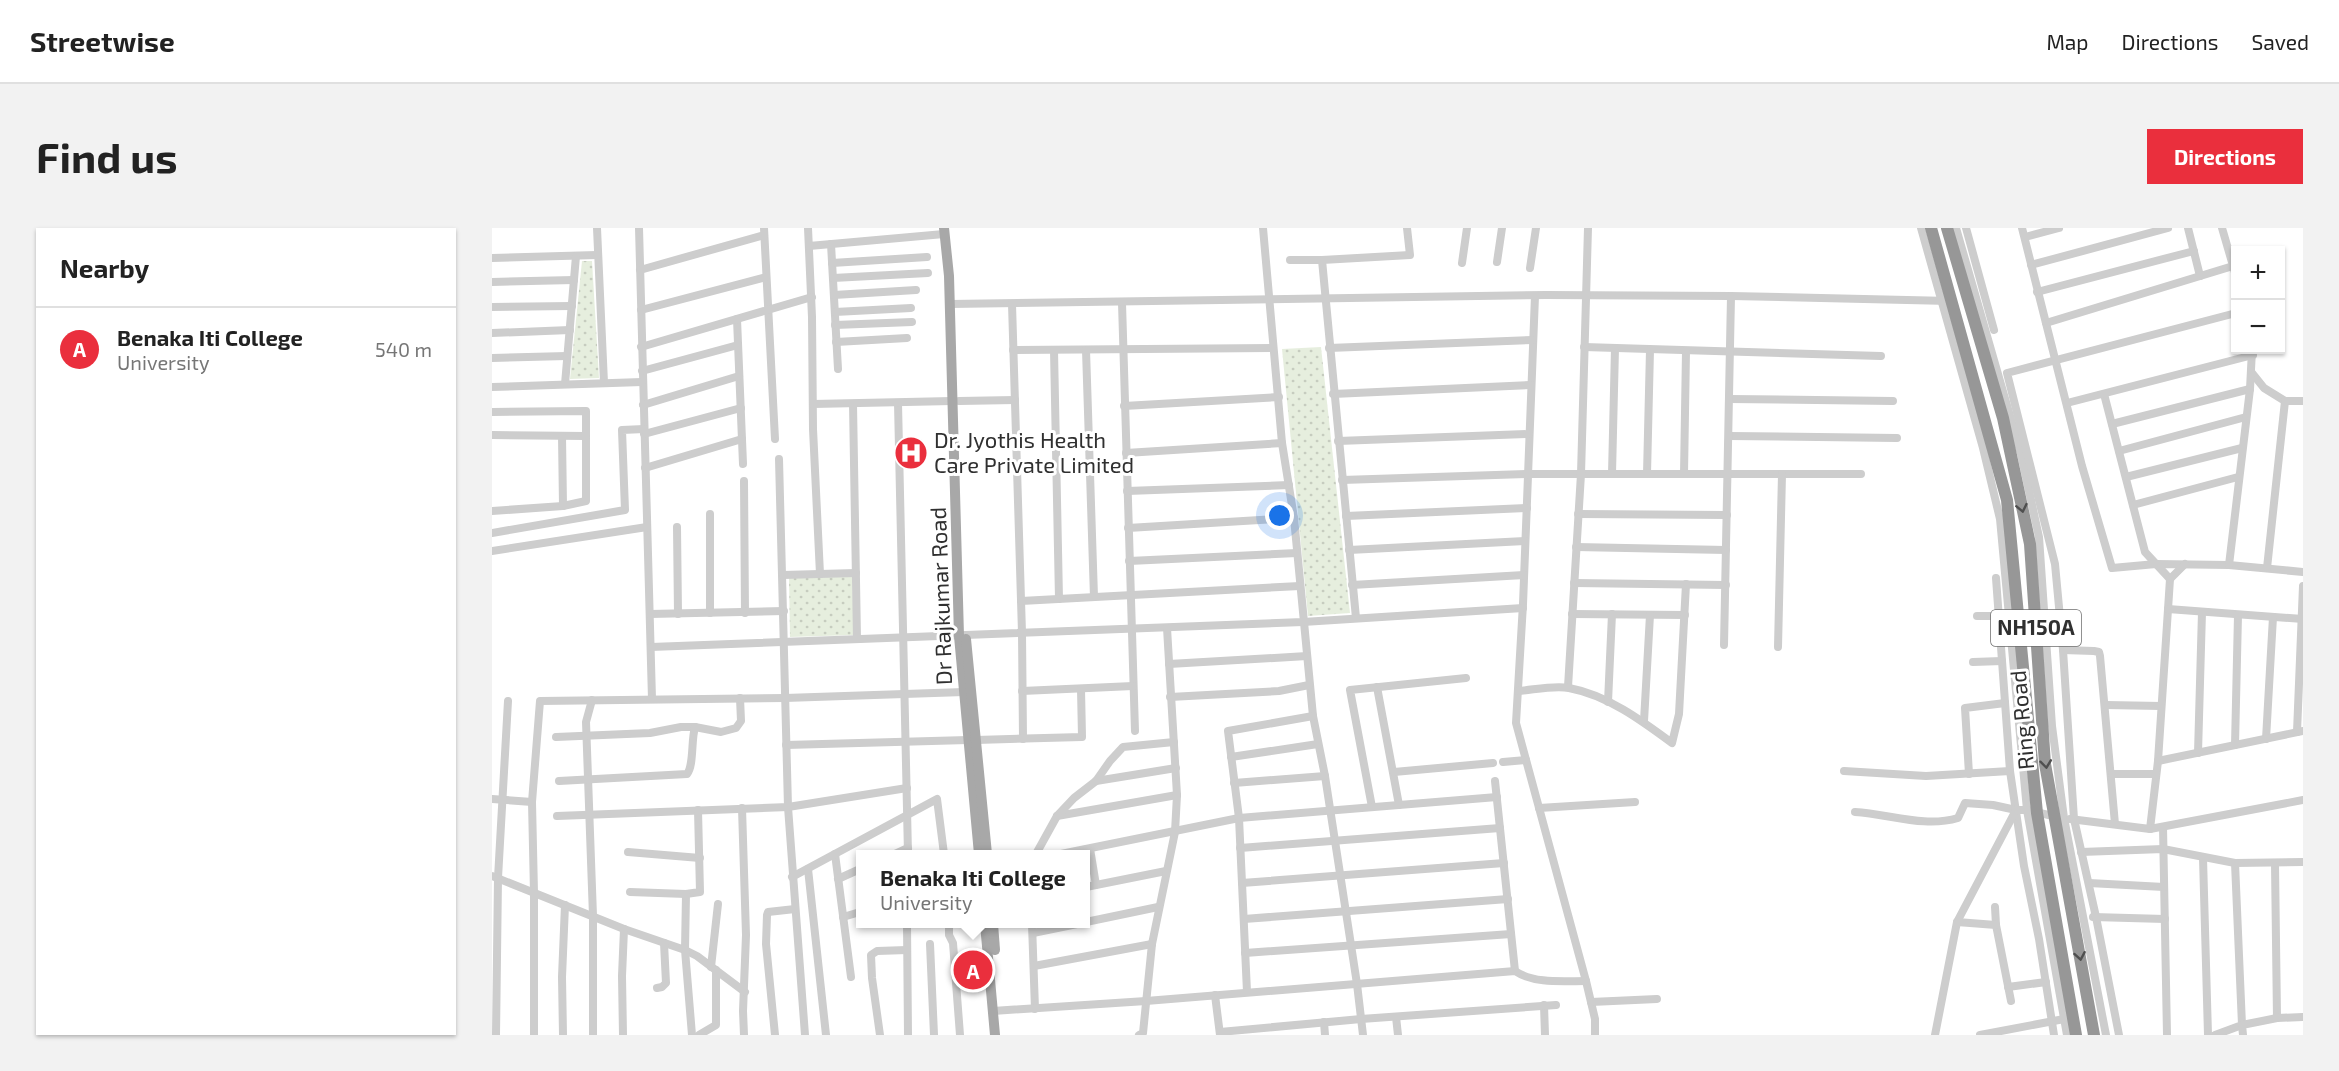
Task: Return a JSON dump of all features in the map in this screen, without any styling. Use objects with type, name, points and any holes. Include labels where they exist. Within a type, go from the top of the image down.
[{"type":"highway","name":"Ring Road","points":[[1931,228],[1945,301],[2007,500],[2032,812],[2076,1035]]},
{"type":"highway","name":"Ring Road","points":[[1947,228],[2003,418],[2030,544],[2045,764],[2064,818],[2094,1035]]},
{"type":"main road","name":"Dr Rajkumar Road","points":[[946,230],[953,303],[964,692],[986,850]]},
{"type":"main road","name":"Dr Rajkumar Road","points":[[962,635],[972,740],[979,850]]},
{"type":"main road","points":[[986,928],[996,1011],[1002,1035]]},
{"type":"main road","points":[[993,928],[995,1035]]},
{"type":"street","points":[[597,228],[604,383]]},
{"type":"street","points":[[639,228],[652,699]]},
{"type":"street","points":[[808,228],[820,574]]},
{"type":"street","points":[[1263,228],[1282,443],[1294,518],[1309,685],[1341,876],[1363,1035]]},
{"type":"street","points":[[1290,260],[1410,255],[1407,228]]},
{"type":"street","points":[[1461,263],[1467,228]]},
{"type":"street","points":[[1497,262],[1502,228]]},
{"type":"street","points":[[1530,268],[1536,228]]},
{"type":"street","points":[[1568,687],[1581,474],[1588,228]]},
{"type":"street","points":[[953,303],[1122,303],[1535,296],[1731,296],[1945,301],[1921,228]]},
{"type":"street","points":[[1956,228],[2021,454],[2039,537],[2052,726],[2064,818],[2106,1035]]},
{"type":"street","points":[[1966,228],[1994,330]]},
{"type":"street","points":[[2059,228],[2023,233],[2109,564],[2112,568],[2156,564],[2229,565],[2303,572]]},
{"type":"street","points":[[2031,266],[2168,228]]},
{"type":"street","points":[[2188,228],[2200,276]]},
{"type":"street","points":[[2222,228],[2231,259]]},
{"type":"street","points":[[809,246],[946,230]]},
{"type":"street","points":[[639,270],[764,231],[775,439]]},
{"type":"street","points":[[831,243],[838,369]]},
{"type":"street","points":[[2037,292],[2194,251]]},
{"type":"street","points":[[492,258],[597,255]]},
{"type":"street","points":[[565,384],[576,256]]},
{"type":"street","points":[[832,263],[927,257]]},
{"type":"street","points":[[1322,260],[1356,618]]},
{"type":"street","points":[[2046,323],[2231,267]]},
{"type":"street","points":[[833,278],[928,273]]},
{"type":"street","points":[[640,310],[766,277]]},
{"type":"street","points":[[492,282],[574,280]]},
{"type":"street","points":[[834,295],[916,290]]},
{"type":"street","points":[[1535,296],[1523,608],[1516,723],[1586,981],[1595,1019],[1595,1035]]},
{"type":"street","points":[[1724,645],[1731,296]]},
{"type":"street","points":[[641,347],[812,297]]},
{"type":"street","points":[[1122,303],[1135,731]]},
{"type":"street","points":[[1012,304],[1023,739]]},
{"type":"street","points":[[492,307],[572,306]]},
{"type":"street","points":[[835,312],[911,308]]},
{"type":"street","points":[[2119,1035],[2089,883],[2081,852],[2064,818],[2063,650],[2055,564],[2007,373],[2231,314]]},
{"type":"street","points":[[737,319],[743,464]]},
{"type":"street","points":[[836,326],[912,322]]},
{"type":"street","points":[[492,333],[570,330]]},
{"type":"street","points":[[836,342],[907,338]]},
{"type":"street","points":[[1329,348],[1533,340]]},
{"type":"street","points":[[642,371],[738,345]]},
{"type":"street","points":[[1584,347],[1881,356]]},
{"type":"street","points":[[1013,350],[1273,348]]},
{"type":"street","points":[[1612,474],[1615,348]]},
{"type":"street","points":[[1054,350],[1059,599]]},
{"type":"street","points":[[1086,350],[1094,597]]},
{"type":"street","points":[[1647,474],[1650,350]]},
{"type":"street","points":[[1684,474],[1686,351]]},
{"type":"street","points":[[2067,403],[2246,354]]},
{"type":"street","points":[[2229,565],[2253,354]]},
{"type":"street","points":[[492,358],[567,356]]},
{"type":"street","points":[[2252,373],[2264,388],[2285,401],[2303,401]]},
{"type":"street","points":[[643,405],[739,376]]},
{"type":"street","points":[[492,387],[642,382]]},
{"type":"street","points":[[1334,394],[1532,385]]},
{"type":"street","points":[[2112,424],[2250,389]]},
{"type":"street","points":[[2104,394],[2145,552],[2170,579]]},
{"type":"street","points":[[1124,406],[1279,397]]},
{"type":"street","points":[[1729,399],[1893,401]]},
{"type":"street","points":[[813,404],[1015,400]]},
{"type":"street","points":[[2267,568],[2285,401]]},
{"type":"street","points":[[898,403],[908,850]]},
{"type":"street","points":[[853,404],[857,639]]},
{"type":"street","points":[[492,533],[625,510],[622,430],[644,432],[741,408]]},
{"type":"street","points":[[492,412],[586,411],[586,501],[563,506],[492,511]]},
{"type":"street","points":[[2119,451],[2246,417]]},
{"type":"street","points":[[1338,441],[1529,434]]},
{"type":"street","points":[[492,435],[586,436]]},
{"type":"street","points":[[562,436],[563,506]]},
{"type":"street","points":[[1728,436],[1897,438]]},
{"type":"street","points":[[645,468],[742,440]]},
{"type":"street","points":[[1126,453],[1282,443]]},
{"type":"street","points":[[2126,477],[2242,448]]},
{"type":"street","points":[[779,459],[788,807],[805,1035]]},
{"type":"street","points":[[1342,480],[1528,474],[1861,474]]},
{"type":"street","points":[[1778,647],[1782,474]]},
{"type":"street","points":[[2133,505],[2238,477]]},
{"type":"street","points":[[744,482],[745,613]]},
{"type":"street","points":[[1127,491],[1289,485]]},
{"type":"street","points":[[1346,516],[1527,508]]},
{"type":"street","points":[[710,514],[710,613]]},
{"type":"street","points":[[1578,514],[1727,515]]},
{"type":"street","points":[[1128,528],[1294,518]]},
{"type":"street","points":[[677,526],[678,614]]},
{"type":"street","points":[[492,550],[647,527]]},
{"type":"street","points":[[1349,550],[1525,541]]},
{"type":"street","points":[[1576,547],[1726,550]]},
{"type":"street","points":[[1129,561],[1297,553]]},
{"type":"street","points":[[2150,829],[2158,761],[2170,579],[2185,564]]},
{"type":"street","points":[[783,575],[856,573]]},
{"type":"street","points":[[1352,585],[1524,575]]},
{"type":"street","points":[[1996,578],[2010,771],[2054,1035]]},
{"type":"street","points":[[2043,591],[2057,582]]},
{"type":"street","points":[[1574,584],[1726,585]]},
{"type":"street","points":[[1518,691],[1568,687],[1608,702],[1644,722],[1671,743],[1679,714],[1686,584]]},
{"type":"street","points":[[1021,601],[1300,586]]},
{"type":"street","points":[[2158,761],[2300,731],[2303,586]]},
{"type":"street","points":[[651,647],[1303,622],[1523,608]]},
{"type":"street","points":[[2168,609],[2302,619]]},
{"type":"street","points":[[650,614],[784,611]]},
{"type":"street","points":[[2198,753],[2202,612]]},
{"type":"street","points":[[1572,614],[1685,615]]},
{"type":"street","points":[[1608,702],[1612,614]]},
{"type":"street","points":[[1644,722],[1650,615]]},
{"type":"street","points":[[1977,615],[1999,615]]},
{"type":"street","points":[[2235,745],[2238,615]]},
{"type":"street","points":[[2266,739],[2273,617]]},
{"type":"street","points":[[1139,1035],[1143,1033],[1152,944],[1175,832],[1178,795],[1167,628]]},
{"type":"street","points":[[2063,650],[2099,652],[2106,705],[2115,824]]},
{"type":"street","points":[[1169,664],[1307,656]]},
{"type":"street","points":[[1973,662],[2002,661]]},
{"type":"street","points":[[1372,807],[1350,690],[1466,678]]},
{"type":"street","points":[[1170,697],[1279,691],[1309,685]]},
{"type":"street","points":[[1022,691],[1133,686]]},
{"type":"street","points":[[1377,687],[1399,805]]},
{"type":"street","points":[[786,745],[1083,737],[1081,689]]},
{"type":"street","points":[[534,1035],[532,802],[540,701],[785,698],[964,692]]},
{"type":"street","points":[[556,737],[650,733],[694,727],[721,732],[736,728],[741,721],[741,698]]},
{"type":"street","points":[[592,700],[586,722],[586,735],[593,916],[593,1035]]},
{"type":"street","points":[[496,1035],[495,877],[508,701]]},
{"type":"street","points":[[1969,774],[1965,708],[2006,703]]},
{"type":"street","points":[[2106,705],[2161,706]]},
{"type":"street","points":[[1247,992],[1239,818],[1228,730],[1313,716]]},
{"type":"street","points":[[559,781],[687,774],[692,765],[691,744],[694,727]]},
{"type":"street","points":[[1039,850],[1057,816],[1074,798],[1096,781],[1110,761],[1124,747],[1174,742]]},
{"type":"street","points":[[1231,757],[1318,744]]},
{"type":"street","points":[[1503,762],[1526,760]]},
{"type":"street","points":[[1394,772],[1493,763]]},
{"type":"street","points":[[1096,781],[1176,768]]},
{"type":"street","points":[[1844,771],[1926,776],[2010,771]]},
{"type":"street","points":[[2112,774],[2156,774]]},
{"type":"street","points":[[1234,783],[1325,776]]},
{"type":"street","points":[[1495,782],[1515,971]]},
{"type":"street","points":[[557,816],[788,807],[907,788]]},
{"type":"street","points":[[1057,816],[1178,795]]},
{"type":"street","points":[[1085,850],[1239,818],[1497,797]]},
{"type":"street","points":[[492,799],[532,802]]},
{"type":"street","points":[[792,877],[937,799],[943,850]]},
{"type":"street","points":[[1856,812],[1900,819],[1946,821],[1958,818],[1965,803],[1993,805],[2064,818],[2150,829],[2303,800]]},
{"type":"street","points":[[1539,807],[1635,802]]},
{"type":"street","points":[[742,808],[746,935],[745,992],[742,1011],[744,1035]]},
{"type":"street","points":[[630,892],[698,893],[701,889],[698,810]]},
{"type":"street","points":[[1936,1034],[1957,922],[2016,810]]},
{"type":"street","points":[[2032,812],[2067,1035]]},
{"type":"street","points":[[2163,827],[2167,1035]]},
{"type":"street","points":[[1240,848],[1500,828]]},
{"type":"street","points":[[1090,849],[1096,885]]},
{"type":"street","points":[[2081,852],[2163,849],[2235,863],[2303,862]]},
{"type":"street","points":[[628,852],[700,858]]},
{"type":"street","points":[[835,854],[851,977]]},
{"type":"street","points":[[2203,858],[2208,1035]]},
{"type":"street","points":[[1242,883],[1504,863]]},
{"type":"street","points":[[2235,863],[2243,1035]]},
{"type":"street","points":[[2275,864],[2277,1018]]},
{"type":"street","points":[[808,869],[826,1035]]},
{"type":"street","points":[[838,879],[856,871]]},
{"type":"street","points":[[1090,886],[1166,871]]},
{"type":"street","points":[[495,877],[624,929],[685,950],[745,992]]},
{"type":"street","points":[[2089,883],[2164,887]]},
{"type":"street","points":[[686,894],[685,950],[692,1035]]},
{"type":"street","points":[[1244,919],[1508,899]]},
{"type":"street","points":[[717,1035],[714,969],[718,904]]},
{"type":"street","points":[[563,1035],[562,977],[565,905]]},
{"type":"street","points":[[1090,921],[1158,907]]},
{"type":"street","points":[[1995,907],[1996,925],[2012,1001]]},
{"type":"street","points":[[775,1035],[766,944],[767,915],[772,910],[795,909]]},
{"type":"street","points":[[843,917],[856,913]]},
{"type":"street","points":[[2084,919],[2096,917],[2165,919]]},
{"type":"street","points":[[1957,922],[1996,925]]},
{"type":"street","points":[[907,928],[908,1035]]},
{"type":"street","points":[[949,928],[949,935],[953,943],[960,1035]]},
{"type":"street","points":[[1033,928],[1035,1009]]},
{"type":"street","points":[[623,1035],[624,929]]},
{"type":"street","points":[[1245,953],[1511,934]]},
{"type":"street","points":[[657,988],[666,983],[664,943]]},
{"type":"street","points":[[930,944],[934,1035]]},
{"type":"street","points":[[1034,966],[1152,944]]},
{"type":"street","points":[[880,1035],[871,955],[877,951],[907,950]]},
{"type":"street","points":[[996,1011],[1515,971],[1535,978],[1586,981]]},
{"type":"street","points":[[2008,987],[2046,982]]},
{"type":"street","points":[[1215,995],[1220,1034],[1290,1030],[1324,1022],[1556,1005]]},
{"type":"street","points":[[1591,1002],[1657,999]]},
{"type":"street","points":[[1544,1005],[1545,1035]]},
{"type":"street","points":[[1396,1017],[1398,1035]]},
{"type":"street","points":[[2215,1035],[2242,1025],[2277,1018],[2303,1017]]},
{"type":"street","points":[[1980,1035],[2064,1019]]},
{"type":"street","points":[[1324,1022],[1325,1035]]},
{"type":"street","points":[[699,1035],[716,1025]]},
{"type":"green space","points":[[582,261],[592,261],[599,378],[570,379]]},
{"type":"green space","points":[[1321,347],[1350,613],[1308,616],[1282,349]]},
{"type":"green space","points":[[852,576],[854,635],[790,637],[789,578]]},
{"type":"place","name":"Dr. Jyothis Health Care Private Limited","points":[[911,453]]},
{"type":"place","name":"Benaka Iti College","points":[[973,970]]}]
